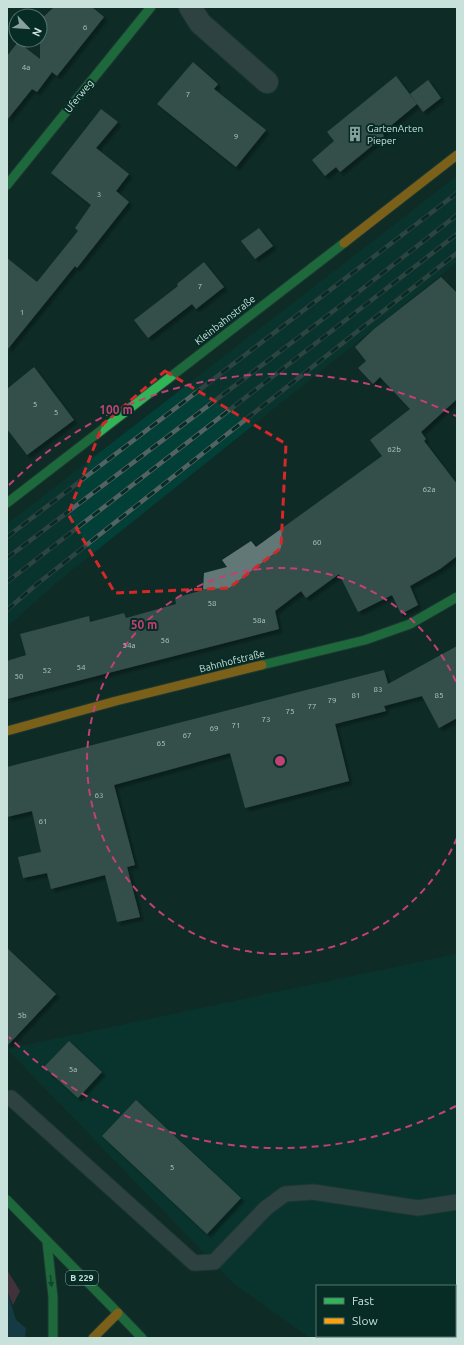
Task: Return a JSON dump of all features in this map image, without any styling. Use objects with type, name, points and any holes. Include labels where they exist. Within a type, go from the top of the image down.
[{"type":"main road","name":"Uferweg","points":[[7,185],[151,7]]},
{"type":"main road","name":"Kleinbahnstraße","points":[[7,503],[457,155]]},
{"type":"main road","name":"Bahnhofstraße","points":[[7,731],[116,701],[365,640],[410,624],[457,597]]},
{"type":"main road","name":"B 229","points":[[7,1200],[118,1313]]},
{"type":"main road","points":[[47,1242],[53,1297],[53,1338]]},
{"type":"main road","points":[[93,1338],[118,1313],[142,1338]]},
{"type":"street","points":[[190,7],[200,22],[267,82]]},
{"type":"lane","points":[[11,1098],[194,1263],[214,1262],[266,1208],[285,1194],[313,1192],[418,1208],[457,1202]]},
{"type":"highlighted area","points":[[165,371],[286,444],[281,548],[229,588],[115,593],[68,514],[103,424]]},
{"type":"shaded area","points":[[457,176],[457,262],[55,584],[7,627],[7,524]]},
{"type":"shaded area","points":[[457,954],[457,1338],[310,1338],[233,1283],[7,1049]]},
{"type":"shaded area","points":[[7,1270],[20,1291],[13,1305],[7,1291]]},
{"type":"water","points":[[7,1291],[16,1320],[27,1329],[53,1338],[7,1338]]},
{"type":"pier","points":[[26,1325],[54,1336],[55,1338],[25,1338]]},
{"type":"building","points":[[54,7],[92,7],[104,17],[57,76],[52,72],[37,92],[32,89],[7,120],[7,56],[13,48],[26,48],[40,59],[40,48],[48,48],[48,13]]},
{"type":"building","points":[[193,62],[218,84],[214,89],[266,130],[236,167],[157,104]]},
{"type":"building","name":"GartenArten Pieper","points":[[396,76],[417,104],[382,133],[384,136],[340,172],[336,167],[325,176],[312,160],[334,141],[327,132]]},
{"type":"building","points":[[428,80],[441,98],[423,112],[410,94]]},
{"type":"building","points":[[101,109],[118,122],[96,148],[129,174],[116,191],[129,202],[77,268],[75,266],[7,350],[7,258],[37,282],[78,231],[75,228],[91,205],[51,173]]},
{"type":"building","points":[[259,228],[273,246],[255,259],[241,241]]},
{"type":"building","points":[[204,262],[224,287],[196,309],[192,304],[148,338],[134,320],[178,286],[177,284]]},
{"type":"building","points":[[441,277],[457,293],[457,399],[421,432],[426,439],[424,441],[457,484],[457,556],[440,569],[410,586],[418,605],[401,614],[392,595],[358,612],[339,574],[306,598],[301,591],[275,611],[279,629],[7,699],[7,661],[26,655],[20,634],[89,616],[90,622],[124,613],[126,618],[176,604],[175,598],[203,590],[204,573],[227,567],[222,560],[251,541],[256,547],[382,456],[370,440],[410,409],[380,377],[373,384],[358,368],[366,361],[355,347],[374,329]]},
{"type":"building","points":[[34,367],[74,420],[27,455],[7,429],[7,389]]},
{"type":"building","points":[[457,646],[457,718],[439,728],[422,696],[384,706],[386,711],[335,724],[349,781],[245,808],[230,753],[114,785],[135,865],[127,867],[140,917],[117,922],[105,875],[51,889],[47,873],[23,878],[18,857],[41,852],[32,811],[7,817],[7,767],[384,670],[388,684]]},
{"type":"building","points":[[7,948],[56,994],[7,1046]]},
{"type":"building","points":[[69,1041],[102,1072],[78,1098],[44,1067]]},
{"type":"building","points":[[136,1100],[241,1198],[207,1234],[102,1136]]},
{"type":"railway","points":[[7,537],[457,193]]},
{"type":"railway","points":[[7,558],[348,300],[457,215]]},
{"type":"railway","points":[[7,582],[457,234]]},
{"type":"railway","points":[[7,610],[37,584],[457,253]]},
{"type":"traffic: fast","points":[[7,185],[151,7]]},
{"type":"traffic: fast","points":[[7,503],[344,243]]},
{"type":"traffic: fast","points":[[262,665],[365,640],[410,624],[457,597]]},
{"type":"traffic: fast","points":[[7,1200],[118,1313]]},
{"type":"traffic: fast","points":[[47,1242],[53,1297],[53,1338]]},
{"type":"traffic: fast","points":[[118,1313],[142,1338]]},
{"type":"traffic: slow","points":[[344,243],[457,155]]},
{"type":"traffic: slow","points":[[7,731],[116,701],[262,665]]},
{"type":"traffic: slow","points":[[93,1338],[118,1313]]},
{"type":"place","name":"GartenArten Pieper","points":[[355,134]]}]
